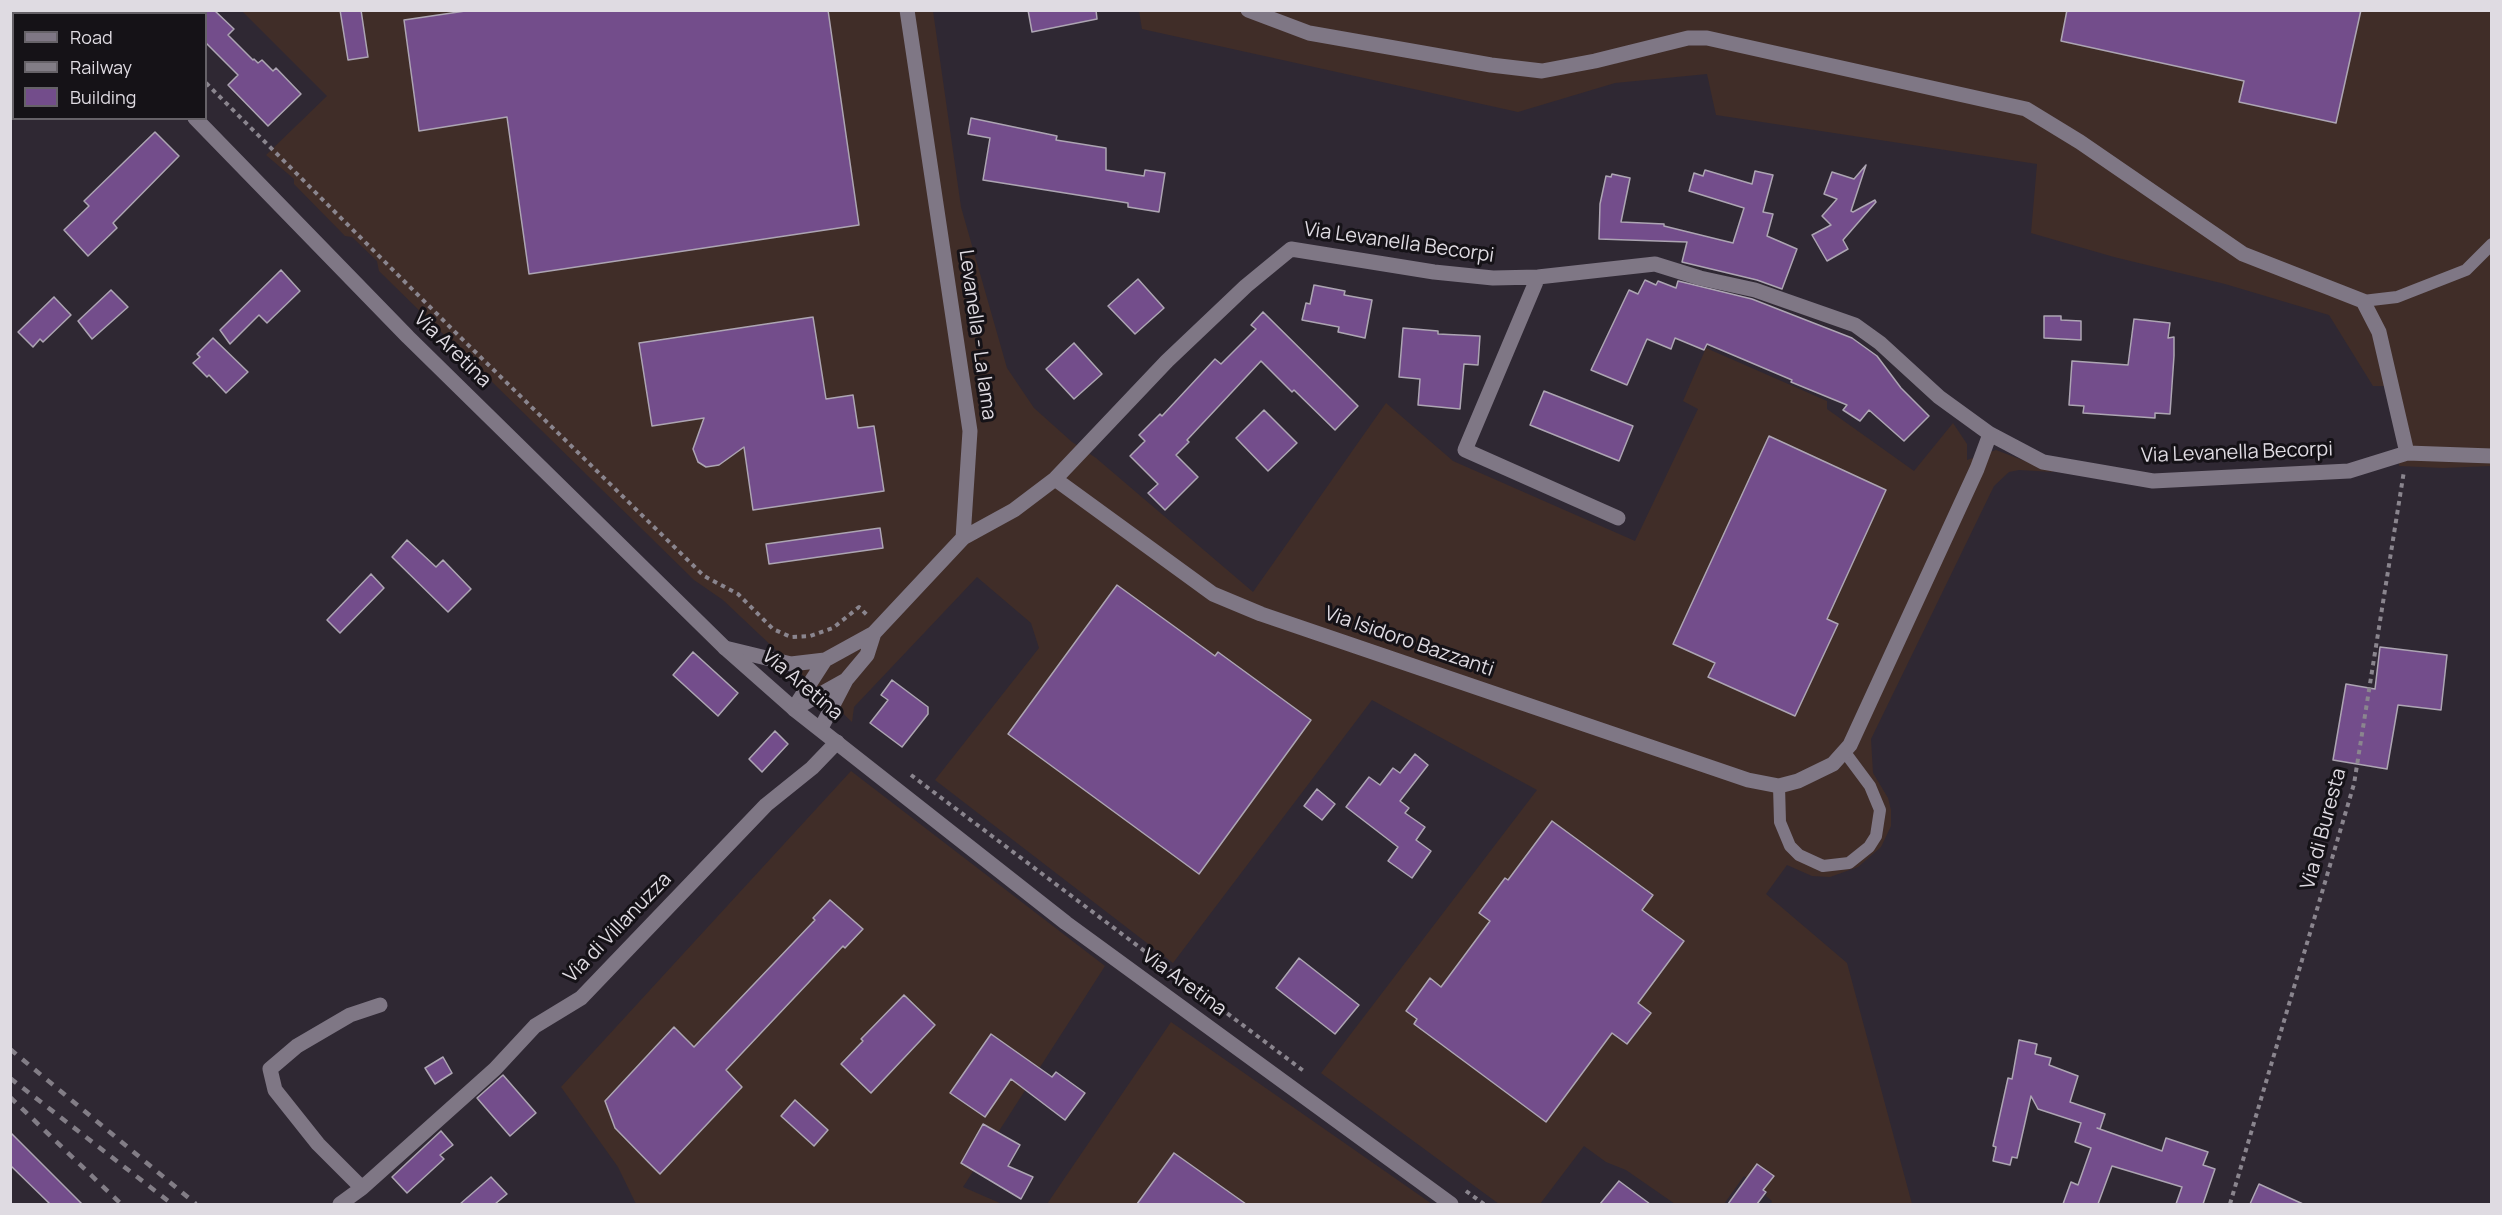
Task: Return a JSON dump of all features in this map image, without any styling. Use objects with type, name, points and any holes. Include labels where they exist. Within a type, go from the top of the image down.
[{"type":"street","name":"Levanella - La lama","points":[[907,10],[970,431],[963,538]]},
{"type":"street","points":[[1248,10],[1308,33],[1491,65],[1542,70],[1595,61],[1688,38],[1707,39],[2026,109],[2080,142],[2243,254],[2363,301],[2379,332],[2407,453]]},
{"type":"street","name":"Via Aretina","points":[[197,120],[408,337],[725,648],[794,709],[1066,923],[1450,1204]]},
{"type":"street","name":"Via Levanella Becorpi","points":[[963,538],[1014,510],[1055,479],[1167,361],[1246,286],[1291,249],[1434,272],[1492,278],[1538,277],[1655,264],[1700,278],[1755,290],[1855,325],[1880,343],[1939,397],[1990,434],[2043,462],[2153,481],[2349,471],[2407,453],[2492,456]]},
{"type":"street","points":[[1538,277],[1465,450],[1618,518]]},
{"type":"street","points":[[1779,786],[1798,781],[1833,764],[1850,746],[1972,479],[1990,434]]},
{"type":"street","name":"Via Isidoro Bazzanti","points":[[1055,479],[1213,594],[1261,614],[1748,780],[1779,786]]},
{"type":"street","points":[[725,648],[791,664],[825,660],[874,633],[963,538]]},
{"type":"street","points":[[821,729],[846,680],[867,655],[874,633]]},
{"type":"street","points":[[794,709],[825,660]]},
{"type":"street","points":[[794,709],[846,680]]},
{"type":"street","name":"Via di Villanuzza","points":[[340,1204],[362,1188],[495,1069],[535,1026],[581,998],[766,805],[813,768],[837,742]]},
{"type":"street","points":[[362,1188],[318,1143],[275,1090],[270,1070],[306,1041],[350,1015],[380,1005]]},
{"type":"lane","points":[[2363,301],[2397,297],[2466,270],[2492,244]]},
{"type":"lane","points":[[1779,786],[1780,822],[1790,846],[1799,855],[1823,866],[1849,863],[1869,847],[1876,836],[1880,810],[1870,786],[1844,751]]},
{"type":"path","name":"Via di Buresta","points":[[2230,1204],[2354,784],[2407,453]]},
{"type":"shaded area","points":[[242,11],[933,11],[961,207],[1007,368],[1034,408],[1253,592],[1386,403],[1453,461],[1635,541],[1698,409],[1683,401],[1706,348],[1827,401],[1827,409],[1914,471],[1953,423],[1967,444],[1967,460],[1996,450],[2054,472],[2019,470],[2009,472],[1994,486],[1871,739],[1873,773],[1888,798],[1891,810],[1891,826],[1881,847],[1858,867],[1830,877],[1812,876],[1787,865],[1766,894],[1847,963],[1912,1204],[1771,1204],[1772,1201],[1766,1196],[1767,1192],[1744,1176],[1724,1204],[1675,1204],[1626,1170],[1606,1162],[1584,1146],[1540,1204],[1499,1204],[1321,1073],[1537,790],[1372,700],[1173,963],[935,780],[1039,648],[1031,623],[977,577],[854,707],[852,722],[723,600],[694,580],[379,271],[377,261],[352,237],[345,236],[294,184],[294,179],[266,155],[327,96]]},
{"type":"shaded area","points":[[1139,11],[2491,11],[2491,466],[2443,468],[2399,466],[2398,386],[2373,386],[2329,315],[2225,284],[2114,257],[2031,233],[2037,164],[1716,115],[1707,74],[1615,83],[1518,112],[1142,29]]},
{"type":"shaded area","points":[[851,771],[1105,966],[963,1187],[1002,1204],[636,1204],[618,1167],[561,1087]]},
{"type":"shaded area","points":[[1171,1022],[1432,1204],[1047,1204]]},
{"type":"building","points":[[206,10],[214,10],[234,29],[228,35],[253,60],[258,63],[262,60],[273,71],[276,68],[301,94],[268,126],[228,85],[238,75],[207,44]]},
{"type":"building","points":[[340,10],[361,10],[368,57],[348,60]]},
{"type":"building","points":[[472,10],[828,10],[859,225],[529,274],[507,117],[419,131],[404,20]]},
{"type":"building","points":[[1028,10],[1096,10],[1097,19],[1032,32]]},
{"type":"building","points":[[2067,10],[2361,10],[2336,123],[2239,102],[2244,81],[2061,41]]},
{"type":"building","points":[[971,118],[1057,136],[1056,140],[1106,148],[1106,170],[1144,176],[1145,170],[1165,173],[1159,212],[1128,207],[1128,203],[983,180],[990,138],[968,134]]},
{"type":"building","points":[[155,132],[179,156],[113,223],[117,228],[88,256],[64,230],[89,206],[84,201]]},
{"type":"building","points":[[1866,165],[1851,211],[1875,200],[1876,202],[1843,240],[1848,249],[1827,261],[1812,235],[1831,225],[1822,216],[1837,199],[1824,194],[1832,172],[1854,179]]},
{"type":"building","points":[[1705,170],[1752,184],[1755,171],[1773,175],[1763,212],[1773,214],[1767,236],[1797,249],[1782,289],[1757,280],[1682,262],[1687,242],[1599,239],[1600,204],[1606,176],[1611,177],[1612,174],[1630,178],[1621,222],[1664,224],[1664,226],[1733,243],[1744,208],[1689,191],[1694,173],[1703,176]]},
{"type":"building","points":[[281,270],[300,291],[267,323],[259,315],[230,344],[220,330]]},
{"type":"building","points":[[1138,279],[1164,308],[1135,334],[1108,306]]},
{"type":"building","points":[[1645,280],[1656,285],[1658,281],[1676,288],[1678,281],[1752,299],[1852,338],[1877,356],[1901,388],[1929,416],[1904,441],[1869,410],[1860,421],[1843,410],[1847,405],[1791,382],[1792,380],[1707,344],[1704,350],[1675,338],[1671,349],[1647,339],[1627,385],[1591,370],[1629,290],[1638,294]]},
{"type":"building","points":[[1314,285],[1345,291],[1344,295],[1372,300],[1365,338],[1338,332],[1339,327],[1302,320],[1306,303],[1310,304]]},
{"type":"building","points":[[111,290],[128,307],[92,339],[78,321]]},
{"type":"building","points":[[54,297],[71,315],[43,342],[40,339],[33,347],[18,332]]},
{"type":"building","points":[[1263,312],[1358,406],[1335,430],[1261,361],[1187,440],[1189,442],[1176,455],[1198,477],[1165,510],[1148,493],[1158,484],[1130,456],[1145,441],[1139,435],[1160,414],[1162,416],[1215,359],[1221,364],[1256,329],[1251,325]]},
{"type":"building","points":[[2044,316],[2061,316],[2061,320],[2081,321],[2081,340],[2044,338]]},
{"type":"building","points":[[813,317],[826,399],[853,395],[858,428],[874,426],[884,491],[753,510],[744,447],[719,465],[706,467],[698,462],[693,449],[704,418],[652,426],[639,343]]},
{"type":"building","points":[[2134,319],[2170,323],[2168,338],[2174,337],[2174,356],[2170,414],[2155,413],[2155,418],[2083,413],[2084,406],[2069,405],[2072,361],[2128,365]]},
{"type":"building","points":[[1403,328],[1438,331],[1438,334],[1480,336],[1478,365],[1464,364],[1460,409],[1418,405],[1420,379],[1399,377]]},
{"type":"building","points":[[213,338],[248,372],[226,393],[209,375],[207,377],[193,363],[200,357],[197,354]]},
{"type":"building","points":[[1074,343],[1102,374],[1074,399],[1046,369]]},
{"type":"building","points":[[1544,391],[1633,426],[1619,461],[1530,425]]},
{"type":"building","points":[[1264,410],[1297,443],[1268,471],[1236,438]]},
{"type":"building","points":[[1769,436],[1886,490],[1827,619],[1838,624],[1795,716],[1708,677],[1715,663],[1673,644]]},
{"type":"building","points":[[880,528],[883,548],[769,564],[766,544]]},
{"type":"building","points":[[407,540],[436,567],[443,560],[471,589],[448,612],[392,557]]},
{"type":"building","points":[[371,574],[384,588],[340,633],[327,620]]},
{"type":"building","points":[[1117,585],[1215,656],[1218,652],[1311,720],[1199,874],[1008,734]]},
{"type":"building","points":[[2380,647],[2447,655],[2441,710],[2398,705],[2387,769],[2333,760],[2346,684],[2375,689]]},
{"type":"building","points":[[693,652],[738,693],[718,716],[673,675]]},
{"type":"building","points":[[892,680],[928,707],[928,714],[902,747],[870,723],[888,700],[881,695]]},
{"type":"building","points":[[775,731],[788,744],[762,772],[749,759]]},
{"type":"building","points":[[1415,754],[1428,765],[1400,801],[1409,808],[1405,813],[1425,827],[1416,840],[1431,851],[1412,878],[1388,861],[1398,847],[1346,807],[1369,777],[1380,785],[1393,768],[1400,773]]},
{"type":"building","points":[[1317,789],[1335,804],[1322,820],[1304,806]]},
{"type":"building","points":[[1552,821],[1653,895],[1642,910],[1684,941],[1638,1003],[1651,1013],[1627,1044],[1612,1033],[1546,1122],[1414,1024],[1417,1019],[1406,1011],[1430,978],[1441,987],[1490,921],[1479,913],[1505,878],[1508,880]]},
{"type":"building","points":[[830,900],[863,929],[845,948],[843,946],[726,1070],[742,1087],[660,1174],[615,1128],[605,1101],[674,1027],[694,1047],[815,920],[813,918]]},
{"type":"building","points":[[1299,958],[1359,1005],[1335,1034],[1276,988]]},
{"type":"building","points":[[904,995],[935,1025],[871,1093],[841,1064],[863,1041],[861,1039]]},
{"type":"building","points":[[991,1034],[1052,1077],[1056,1072],[1085,1093],[1065,1120],[1011,1079],[985,1117],[950,1093]]},
{"type":"building","points":[[2019,1040],[2037,1044],[2035,1054],[2051,1058],[2049,1065],[2078,1076],[2070,1102],[2105,1114],[2100,1129],[2097,1128],[2162,1151],[2166,1138],[2208,1152],[2203,1165],[2215,1169],[2203,1204],[2176,1204],[2182,1187],[2112,1166],[2098,1204],[2063,1204],[2071,1182],[2078,1185],[2091,1148],[2075,1142],[2081,1123],[2038,1109],[2031,1096],[2017,1158],[2012,1157],[2010,1165],[1993,1161],[1996,1147],[1993,1146],[2008,1078],[2012,1079]]},
{"type":"building","points":[[443,1057],[452,1073],[435,1084],[425,1068]]},
{"type":"building","points":[[503,1075],[536,1113],[510,1136],[477,1098]]},
{"type":"building","points":[[795,1100],[828,1130],[814,1146],[781,1116]]},
{"type":"building","points":[[983,1124],[1020,1145],[1008,1166],[1033,1177],[1021,1199],[961,1163]]},
{"type":"building","points":[[441,1131],[453,1145],[440,1155],[444,1159],[407,1193],[392,1177]]},
{"type":"building","points":[[10,1132],[82,1204],[50,1204],[10,1165]]},
{"type":"building","points":[[1174,1153],[1246,1204],[1137,1204]]},
{"type":"building","points":[[1757,1164],[1774,1176],[1763,1190],[1766,1192],[1757,1204],[1728,1204]]},
{"type":"building","points":[[491,1177],[507,1194],[495,1204],[460,1204]]},
{"type":"building","points":[[1619,1181],[1650,1204],[1600,1204]]},
{"type":"building","points":[[2259,1184],[2303,1204],[2250,1204]]},
{"type":"railway","points":[[10,1049],[196,1204]]},
{"type":"railway","points":[[10,1078],[172,1204]]},
{"type":"railway","points":[[10,1097],[121,1204]]}]
